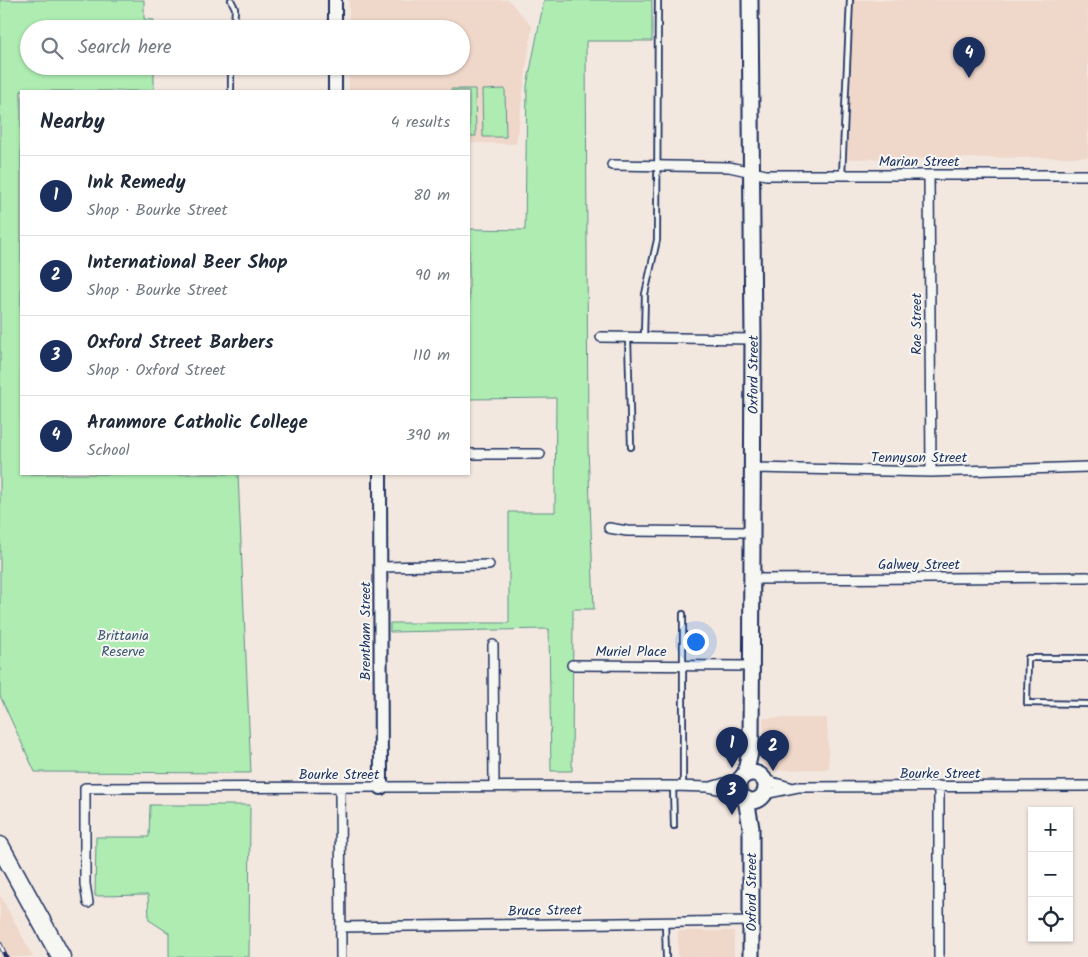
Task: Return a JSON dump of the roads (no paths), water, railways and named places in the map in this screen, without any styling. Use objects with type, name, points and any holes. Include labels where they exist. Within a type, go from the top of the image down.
[{"type":"highway","points":[[0,846],[61,957]]},
{"type":"highway","points":[[18,878],[72,957]]},
{"type":"main road","name":"Oxford Street","points":[[750,0],[752,339],[751,748],[753,787],[751,828],[751,957]]},
{"type":"street","points":[[335,0],[335,20]]},
{"type":"street","points":[[334,75],[335,90]]},
{"type":"street","name":"Marian Street","points":[[612,165],[729,167],[766,175],[1088,175]]},
{"type":"street","name":"Rae Street","points":[[929,175],[930,472]]},
{"type":"street","points":[[601,337],[752,339]]},
{"type":"street","points":[[470,454],[540,454]]},
{"type":"street","name":"Tennyson Street","points":[[751,468],[930,472],[1088,467]]},
{"type":"street","name":"Brentham Street","points":[[380,475],[381,788]]},
{"type":"street","points":[[609,528],[627,531],[751,532]]},
{"type":"street","points":[[380,567],[489,565]]},
{"type":"street","name":"Galwey Street","points":[[751,578],[1088,577]]},
{"type":"street","points":[[493,645],[494,786]]},
{"type":"street","name":"Muriel Place","points":[[572,665],[751,666]]},
{"type":"street","points":[[939,786],[939,957]]},
{"type":"street","name":"Bourke Street","points":[[88,903],[85,884],[85,788],[1088,786]]},
{"type":"street","name":"Bourke Street","points":[[708,787],[792,787]]},
{"type":"street","points":[[340,788],[341,957]]},
{"type":"street","name":"Bruce Street","points":[[341,927],[751,921]]},
{"type":"lane","points":[[231,0],[235,8],[234,20]]},
{"type":"lane","points":[[644,338],[645,294],[657,240],[658,0]]},
{"type":"lane","points":[[842,175],[850,0]]},
{"type":"lane","points":[[230,90],[231,75]]},
{"type":"lane","points":[[628,338],[631,447]]},
{"type":"lane","points":[[682,614],[683,786]]},
{"type":"lane","points":[[1088,658],[1028,658],[1027,703],[1088,704]]},
{"type":"lane","points":[[673,786],[674,826]]},
{"type":"lane","points":[[665,921],[666,957]]},
{"type":"railway","points":[[0,944],[6,957]]},
{"type":"place","name":"Aranmore Catholic College","points":[[969,78]]},
{"type":"place","name":"Ink Remedy","points":[[732,768]]},
{"type":"place","name":"International Beer Shop","points":[[773,771]]},
{"type":"place","name":"Oxford Street Barbers","points":[[732,815]]},
{"type":"park label","name":"Brittania Reserve","points":[[123,644]]}]
